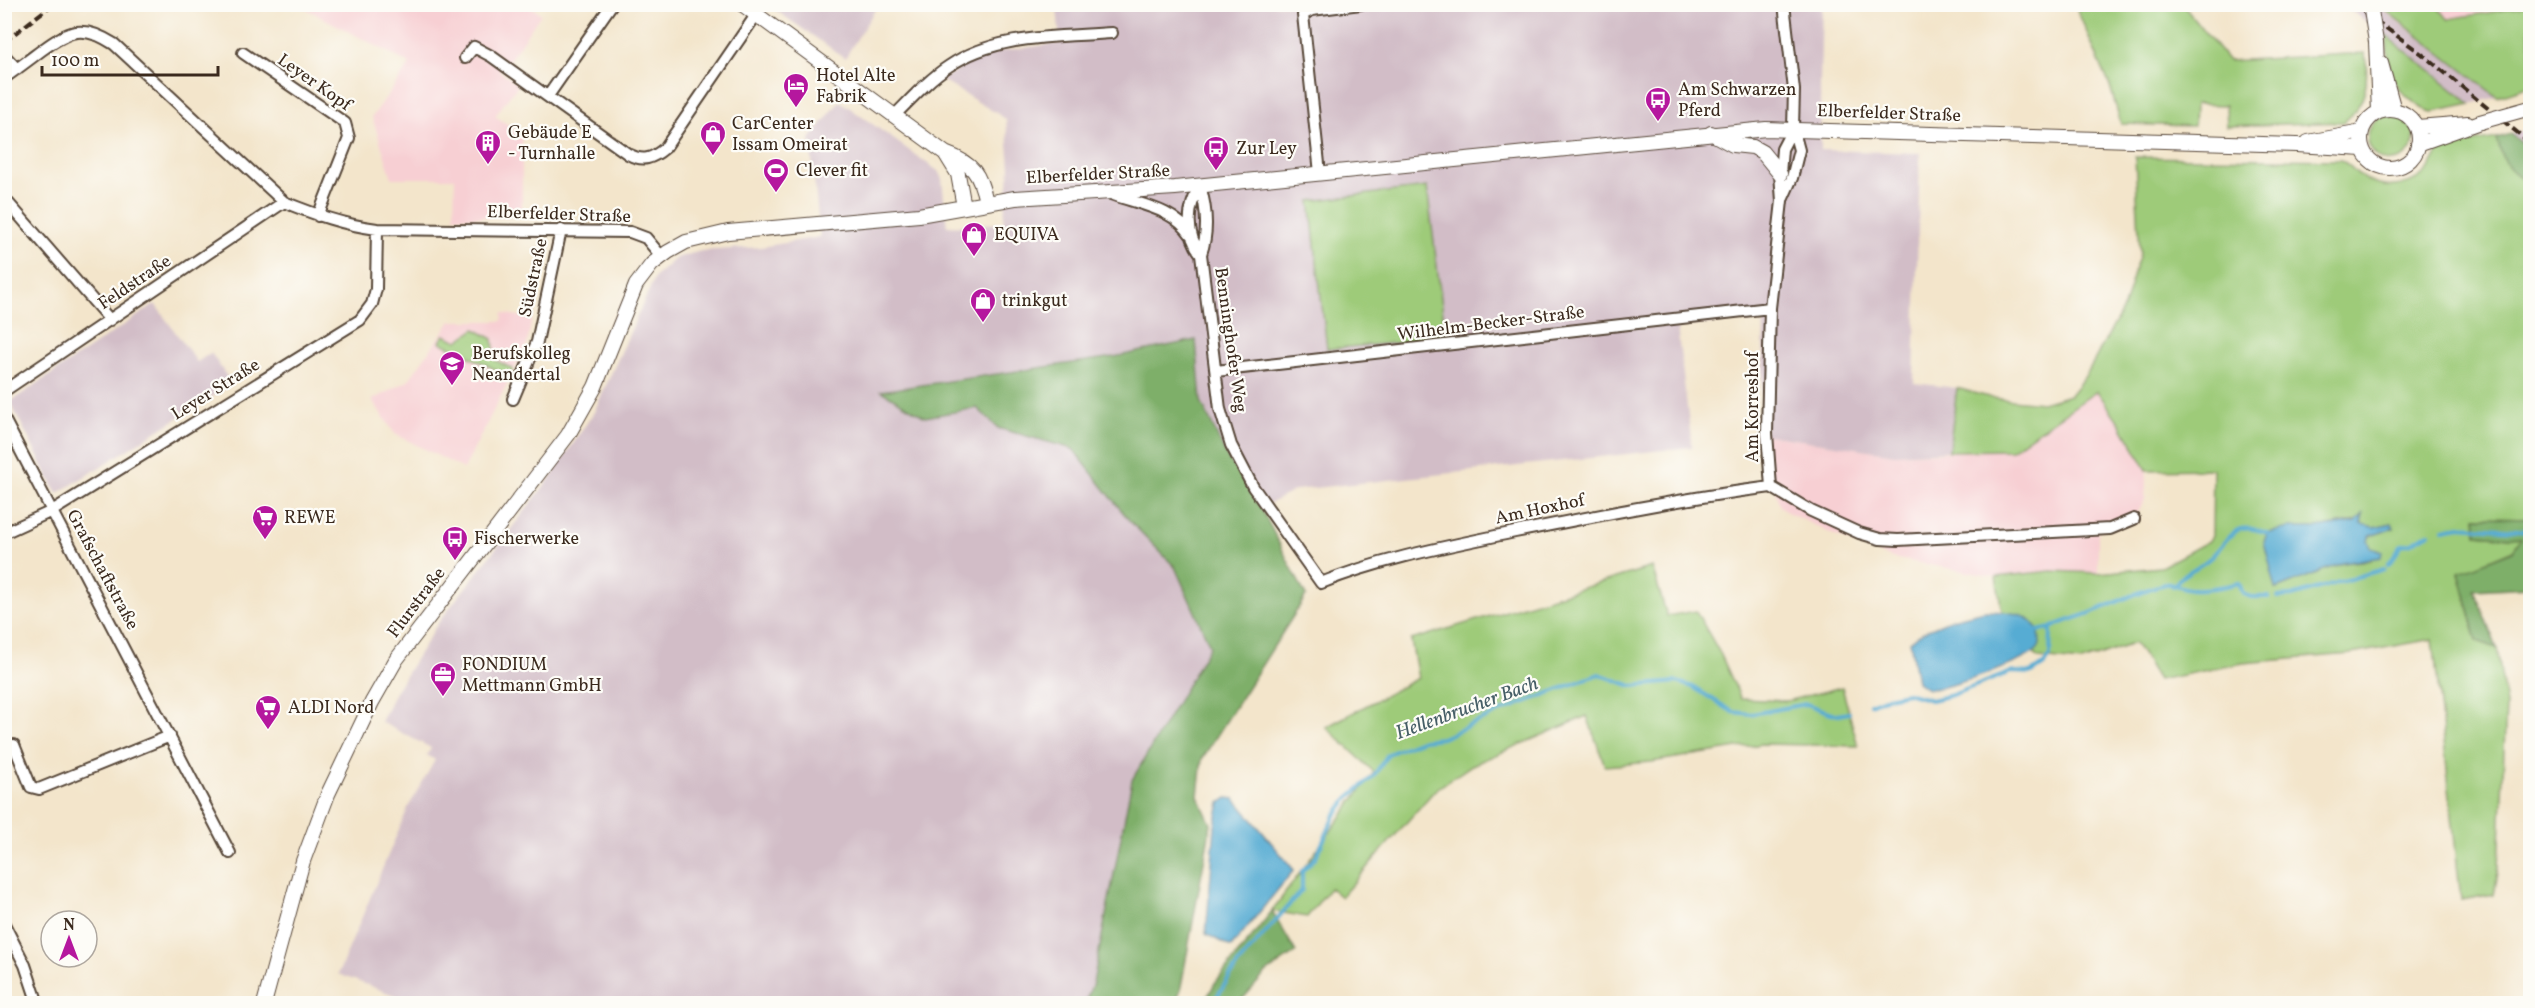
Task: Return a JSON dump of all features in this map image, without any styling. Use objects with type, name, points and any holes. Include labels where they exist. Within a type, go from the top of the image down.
[{"type":"main road","points":[[742,4],[945,153],[972,167],[982,183],[986,202]]},
{"type":"main road","points":[[2370,4],[2379,59],[2379,112]]},
{"type":"main road","points":[[2379,59],[2394,110]]},
{"type":"main road","points":[[2418,144],[2477,123],[2530,108]]},
{"type":"main road","points":[[2394,110],[2405,114],[2416,127],[2418,144],[2408,161],[2390,168],[2376,164],[2363,149],[2362,132],[2368,120],[2379,112],[2394,110]]},
{"type":"main road","points":[[2416,127],[2477,123]]},
{"type":"main road","name":"Elberfelder Straße","points":[[661,256],[686,242],[719,234],[919,215],[1030,196],[1111,194],[1200,186],[1712,133],[1793,128],[2363,149]]},
{"type":"main road","name":"Elberfelder Straße","points":[[2297,145],[2362,132]]},
{"type":"main road","points":[[1712,133],[1733,145],[1753,147],[1762,152],[1780,174]]},
{"type":"main road","points":[[945,153],[958,174],[964,207]]},
{"type":"main road","name":"Flurstraße","points":[[264,1004],[303,861],[328,794],[372,702],[396,660],[568,435],[594,387],[631,294],[652,264],[661,256]]},
{"type":"street","points":[[548,96],[612,4]]},
{"type":"street","points":[[1320,173],[1303,15],[1312,10],[1361,4]]},
{"type":"street","points":[[1784,4],[1794,90],[1793,128]]},
{"type":"street","points":[[465,58],[474,47],[491,56],[628,154],[638,159],[649,159],[665,148],[756,15]]},
{"type":"street","name":"Elberfelder Straße","points":[[4,78],[64,34],[76,31],[102,36],[114,44],[284,202],[318,216],[376,229],[630,232],[646,238],[661,256]]},
{"type":"street","points":[[894,116],[931,79],[970,54],[994,45],[1016,41],[1112,33]]},
{"type":"street","name":"Leyer Kopf","points":[[243,53],[345,123],[349,138],[318,216]]},
{"type":"street","points":[[4,55],[16,69]]},
{"type":"street","name":"Am Korreshof","points":[[1793,128],[1782,149],[1780,174],[1782,201],[1770,308],[1767,433],[1771,487],[1811,511],[1859,533],[1899,540],[2110,529],[2134,519]]},
{"type":"street","name":"Am Korreshof","points":[[1782,201],[1792,178],[1799,150],[1793,128]]},
{"type":"street","name":"Benninghofer Weg","points":[[1191,235],[1189,208],[1200,186]]},
{"type":"street","name":"Benninghofer Weg","points":[[1200,186],[1206,207],[1206,240],[1201,254]]},
{"type":"street","name":"Benninghofer Weg","points":[[1111,194],[1145,207],[1161,210],[1184,225],[1191,235],[1201,254],[1220,408],[1231,445],[1253,488],[1321,583]]},
{"type":"street","points":[[4,198],[110,320]]},
{"type":"street","name":"Feldstraße","points":[[4,391],[284,202]]},
{"type":"street","name":"Leyer Straße","points":[[4,533],[52,511],[360,320],[372,304],[376,289],[376,229]]},
{"type":"street","name":"Südstraße","points":[[513,399],[537,342],[561,230]]},
{"type":"street","name":"Wilhelm-Becker-Straße","points":[[1216,371],[1770,308]]},
{"type":"street","name":"Grafschaftstraße","points":[[4,419],[230,853]]},
{"type":"street","name":"Am Hoxhof","points":[[1321,583],[1353,570],[1428,550],[1683,498],[1771,487]]},
{"type":"street","points":[[14,745],[31,787],[39,789],[170,736]]},
{"type":"street","points":[[4,924],[25,965],[38,1004]]},
{"type":"shaded area","points":[[527,4],[541,14],[510,59],[499,70],[518,85],[495,116],[522,134],[522,217],[454,217],[455,178],[392,178],[372,117],[410,64],[299,5]]},
{"type":"shaded area","points":[[1822,4],[1821,150],[1920,153],[1914,383],[1957,388],[1949,451],[1895,454],[1761,434],[1764,318],[1677,327],[1692,447],[1296,490],[1261,508],[1226,455],[1201,401],[1196,340],[1114,357],[882,391],[925,417],[977,408],[998,428],[1073,449],[1129,520],[1175,567],[1210,646],[1132,780],[1093,983],[1085,1003],[418,1004],[338,974],[408,808],[435,760],[427,755],[431,748],[381,722],[395,692],[438,623],[552,476],[594,412],[655,277],[676,258],[701,251],[761,247],[820,237],[810,139],[840,101],[938,171],[942,179],[947,226],[1003,223],[1010,168],[1006,119],[941,80],[985,53],[1060,43],[1057,7],[1038,8],[1037,5]]},
{"type":"shaded area","points":[[2530,4],[2448,19],[2437,5]]},
{"type":"shaded area","points":[[768,5],[878,5],[845,58]]},
{"type":"shaded area","points":[[2342,5],[2376,5],[2497,97],[2471,104],[2386,35]]},
{"type":"shaded area","points":[[2530,129],[2530,150],[2511,134]]},
{"type":"shaded area","points":[[155,304],[197,362],[211,353],[232,384],[57,494],[10,402]]},
{"type":"shaded area","name":"Berufskolleg Neandertal","points":[[503,313],[532,319],[527,344],[464,469],[395,434],[372,400],[408,381],[451,321],[502,321]]},
{"type":"shaded area","points":[[2097,391],[2121,425],[2147,470],[2145,499],[2134,519],[2098,530],[2098,573],[2051,571],[1996,577],[1892,558],[1834,535],[1789,513],[1779,505],[1761,434],[1895,454],[2011,450]]},
{"type":"green space","points":[[2075,5],[2183,5],[2228,61],[2365,53],[2367,73],[2365,91],[2358,107],[2344,122],[2227,126],[2226,105],[2195,104],[2194,126],[2121,124],[2110,86]]},
{"type":"green space","points":[[2383,5],[2437,5],[2448,19],[2530,6],[2530,86],[2497,97],[2384,9]]},
{"type":"green space","points":[[2386,35],[2471,104],[2433,112],[2416,104],[2393,78]]},
{"type":"green space","points":[[2391,115],[2407,122],[2414,138],[2407,154],[2391,161],[2375,154],[2368,138],[2375,122]]},
{"type":"green space","points":[[2511,134],[2530,150],[2530,183],[2511,170],[2502,154],[2497,138]]},
{"type":"green space","points":[[2497,138],[2508,165],[2516,174],[2530,183],[2530,518],[2475,517],[2477,534],[2522,538],[2513,550],[2459,573],[2477,641],[2497,648],[2506,705],[2499,867],[2494,894],[2461,900],[2433,639],[2351,654],[2243,663],[2158,680],[2135,643],[2082,662],[2038,658],[2002,612],[1996,577],[2051,571],[2098,573],[2161,567],[2209,541],[2212,535],[2213,469],[2147,470],[2121,425],[2097,391],[2011,450],[1949,451],[1957,388],[1992,398],[2042,403],[2070,395],[2086,375],[2124,307],[2140,253],[2135,157],[2341,160],[2366,180],[2374,184],[2392,186],[2409,183],[2424,174],[2443,147]],"holes":[[[2362,520],[2361,524],[2374,527],[2392,523],[2394,528],[2370,536],[2368,540],[2371,560],[2342,563],[2276,589],[2289,528],[2317,528]]]},
{"type":"green space","points":[[1427,187],[1446,338],[1327,349],[1310,201]]},
{"type":"green space","points":[[475,329],[493,339],[495,360],[513,369],[510,377],[440,342],[444,335],[458,341]]},
{"type":"green space","points":[[1196,340],[1201,401],[1226,455],[1261,508],[1306,596],[1202,759],[1198,796],[1211,824],[1180,992],[1174,1003],[1085,1003],[1093,983],[1132,780],[1210,646],[1175,567],[1129,520],[1073,449],[998,428],[977,408],[925,417],[881,391],[1114,357]]},
{"type":"green space","points":[[2475,517],[2530,518],[2530,587],[2474,590],[2497,648],[2477,641],[2459,572],[2513,551],[2521,538],[2477,534]]},
{"type":"green space","points":[[1652,567],[1667,616],[1696,611],[1721,655],[1741,699],[1787,701],[1842,687],[1858,746],[1762,744],[1651,762],[1605,766],[1587,716],[1472,765],[1435,790],[1341,897],[1330,888],[1307,917],[1272,911],[1374,772],[1326,727],[1418,678],[1411,640]]},
{"type":"green space","points":[[1272,911],[1296,952],[1266,973],[1239,1003],[1204,1003],[1215,983]]},
{"type":"water","points":[[2363,514],[2361,524],[2374,527],[2392,523],[2394,528],[2370,536],[2368,540],[2371,548],[2382,551],[2381,557],[2342,563],[2276,589],[2264,542],[2267,533],[2289,528],[2317,528],[2356,522]]},
{"type":"water","points":[[1984,611],[2024,616],[2035,625],[2039,633],[2039,647],[2033,653],[2006,667],[1952,685],[1929,689],[1917,682],[1910,641],[1926,630],[1952,619]]},
{"type":"water","points":[[1227,798],[1235,799],[1294,870],[1231,947],[1206,934],[1215,826],[1220,803]]},
{"type":"waterway","name":"Hellenbrucher Bach","points":[[2444,529],[2460,526],[2530,531]]},
{"type":"waterway","points":[[2173,586],[2183,576],[2210,558],[2233,533],[2246,528],[2267,533]]},
{"type":"waterway","name":"Hellenbrucher Bach","points":[[2388,565],[2402,545],[2412,543],[2429,533]]},
{"type":"waterway","name":"Hellenbrucher Bach","points":[[2278,597],[2292,596],[2384,569]]},
{"type":"waterway","name":"Hellenbrucher Bach","points":[[1870,704],[1887,697],[1907,693],[1931,700],[1952,695],[2011,672],[2032,673],[2044,665],[2050,657],[2051,628],[2157,586],[2168,584],[2189,589],[2204,589],[2239,583],[2243,594],[2251,597],[2269,597]]},
{"type":"waterway","points":[[2038,631],[2051,628]]},
{"type":"waterway","name":"Hellenbrucher Bach","points":[[1212,1004],[1238,964],[1302,890],[1302,871],[1316,857],[1335,815],[1349,797],[1373,777],[1388,754],[1423,740],[1442,738],[1497,713],[1599,674],[1632,686],[1677,682],[1693,687],[1733,712],[1752,714],[1806,704],[1837,715],[1849,713]]},
{"type":"railway","points":[[4,42],[53,4]]},
{"type":"railway","points":[[2353,4],[2422,54],[2530,143]]},
{"type":"place","name":"Hotel Alte Fabrik","points":[[796,109]]},
{"type":"place","name":"Am Schwarzen Pferd","points":[[1658,123]]},
{"type":"place","name":"CarCenter Issam Omeirat","points":[[713,157]]},
{"type":"place","name":"Gebäude E - Turnhalle","points":[[488,166]]},
{"type":"place","name":"Zur Ley","points":[[1216,172]]},
{"type":"place","name":"Clever fit","points":[[776,194]]},
{"type":"place","name":"EQUIVA","points":[[974,258]]},
{"type":"place","name":"trinkgut","points":[[983,324]]},
{"type":"place","name":"Berufskolleg Neandertal","points":[[452,387]]},
{"type":"place","name":"REWE","points":[[265,541]]},
{"type":"place","name":"Fischerwerke","points":[[455,562]]},
{"type":"place","name":"FONDIUM Mettmann GmbH","points":[[443,698]]},
{"type":"place","name":"ALDI Nord","points":[[268,731]]}]
